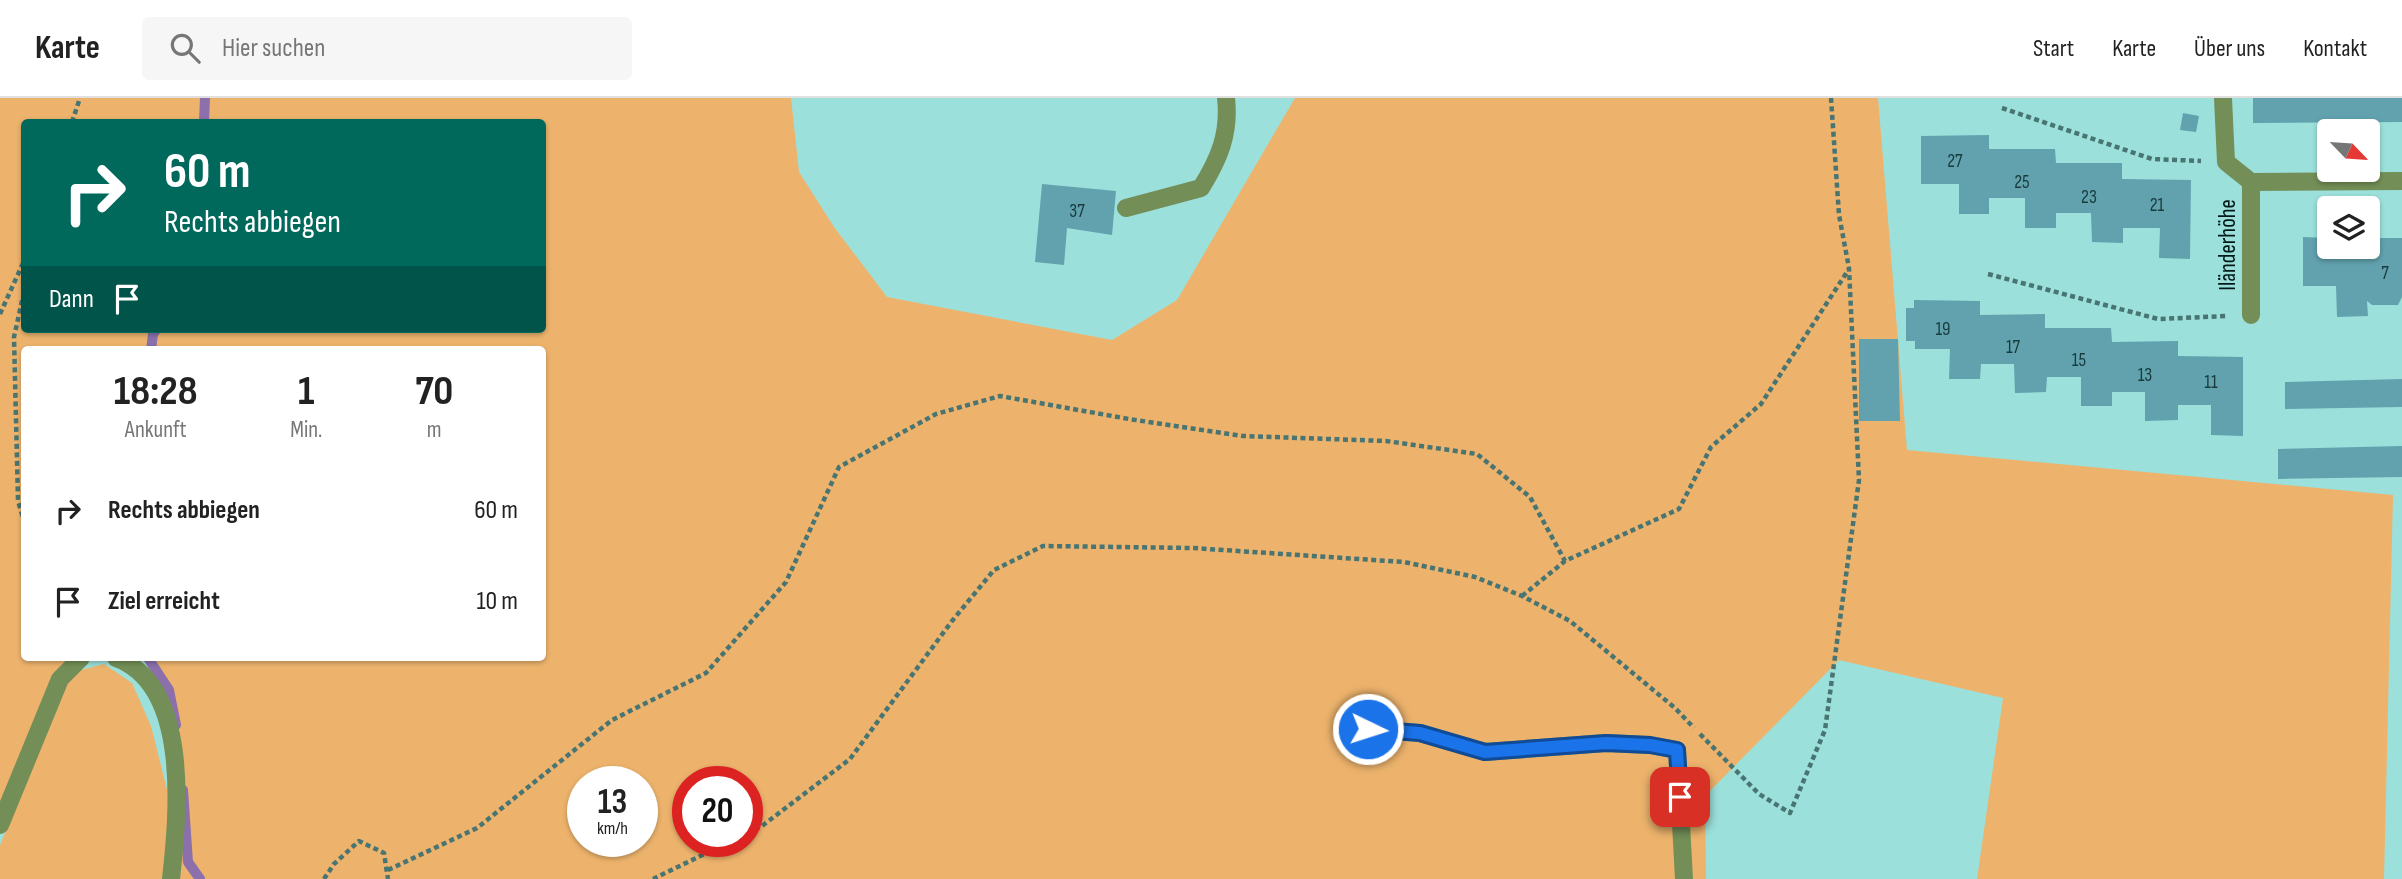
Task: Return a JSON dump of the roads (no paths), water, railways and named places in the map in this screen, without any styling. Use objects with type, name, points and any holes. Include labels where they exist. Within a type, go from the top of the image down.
[{"type":"street","points":[[1126,208],[1201,188],[1220,158],[1228,114],[1226,98]]},
{"type":"street","points":[[2223,98],[2226,162],[2252,182]]},
{"type":"street","name":"Iländerhöhe","points":[[2251,315],[2252,182],[2402,181]]},
{"type":"street","points":[[0,825],[60,679],[78,661]]},
{"type":"street","points":[[124,661],[133,664],[154,693],[170,722],[178,805],[172,879]]},
{"type":"street","points":[[1368,729],[1420,733],[1485,752],[1606,743],[1650,745],[1677,750],[1684,879]]},
{"type":"waterway","points":[[204,119],[205,98]]},
{"type":"waterway","points":[[152,346],[154,333]]},
{"type":"waterway","points":[[150,661],[169,690],[176,725]]},
{"type":"waterway","points":[[183,790],[188,862],[200,879]]}]
